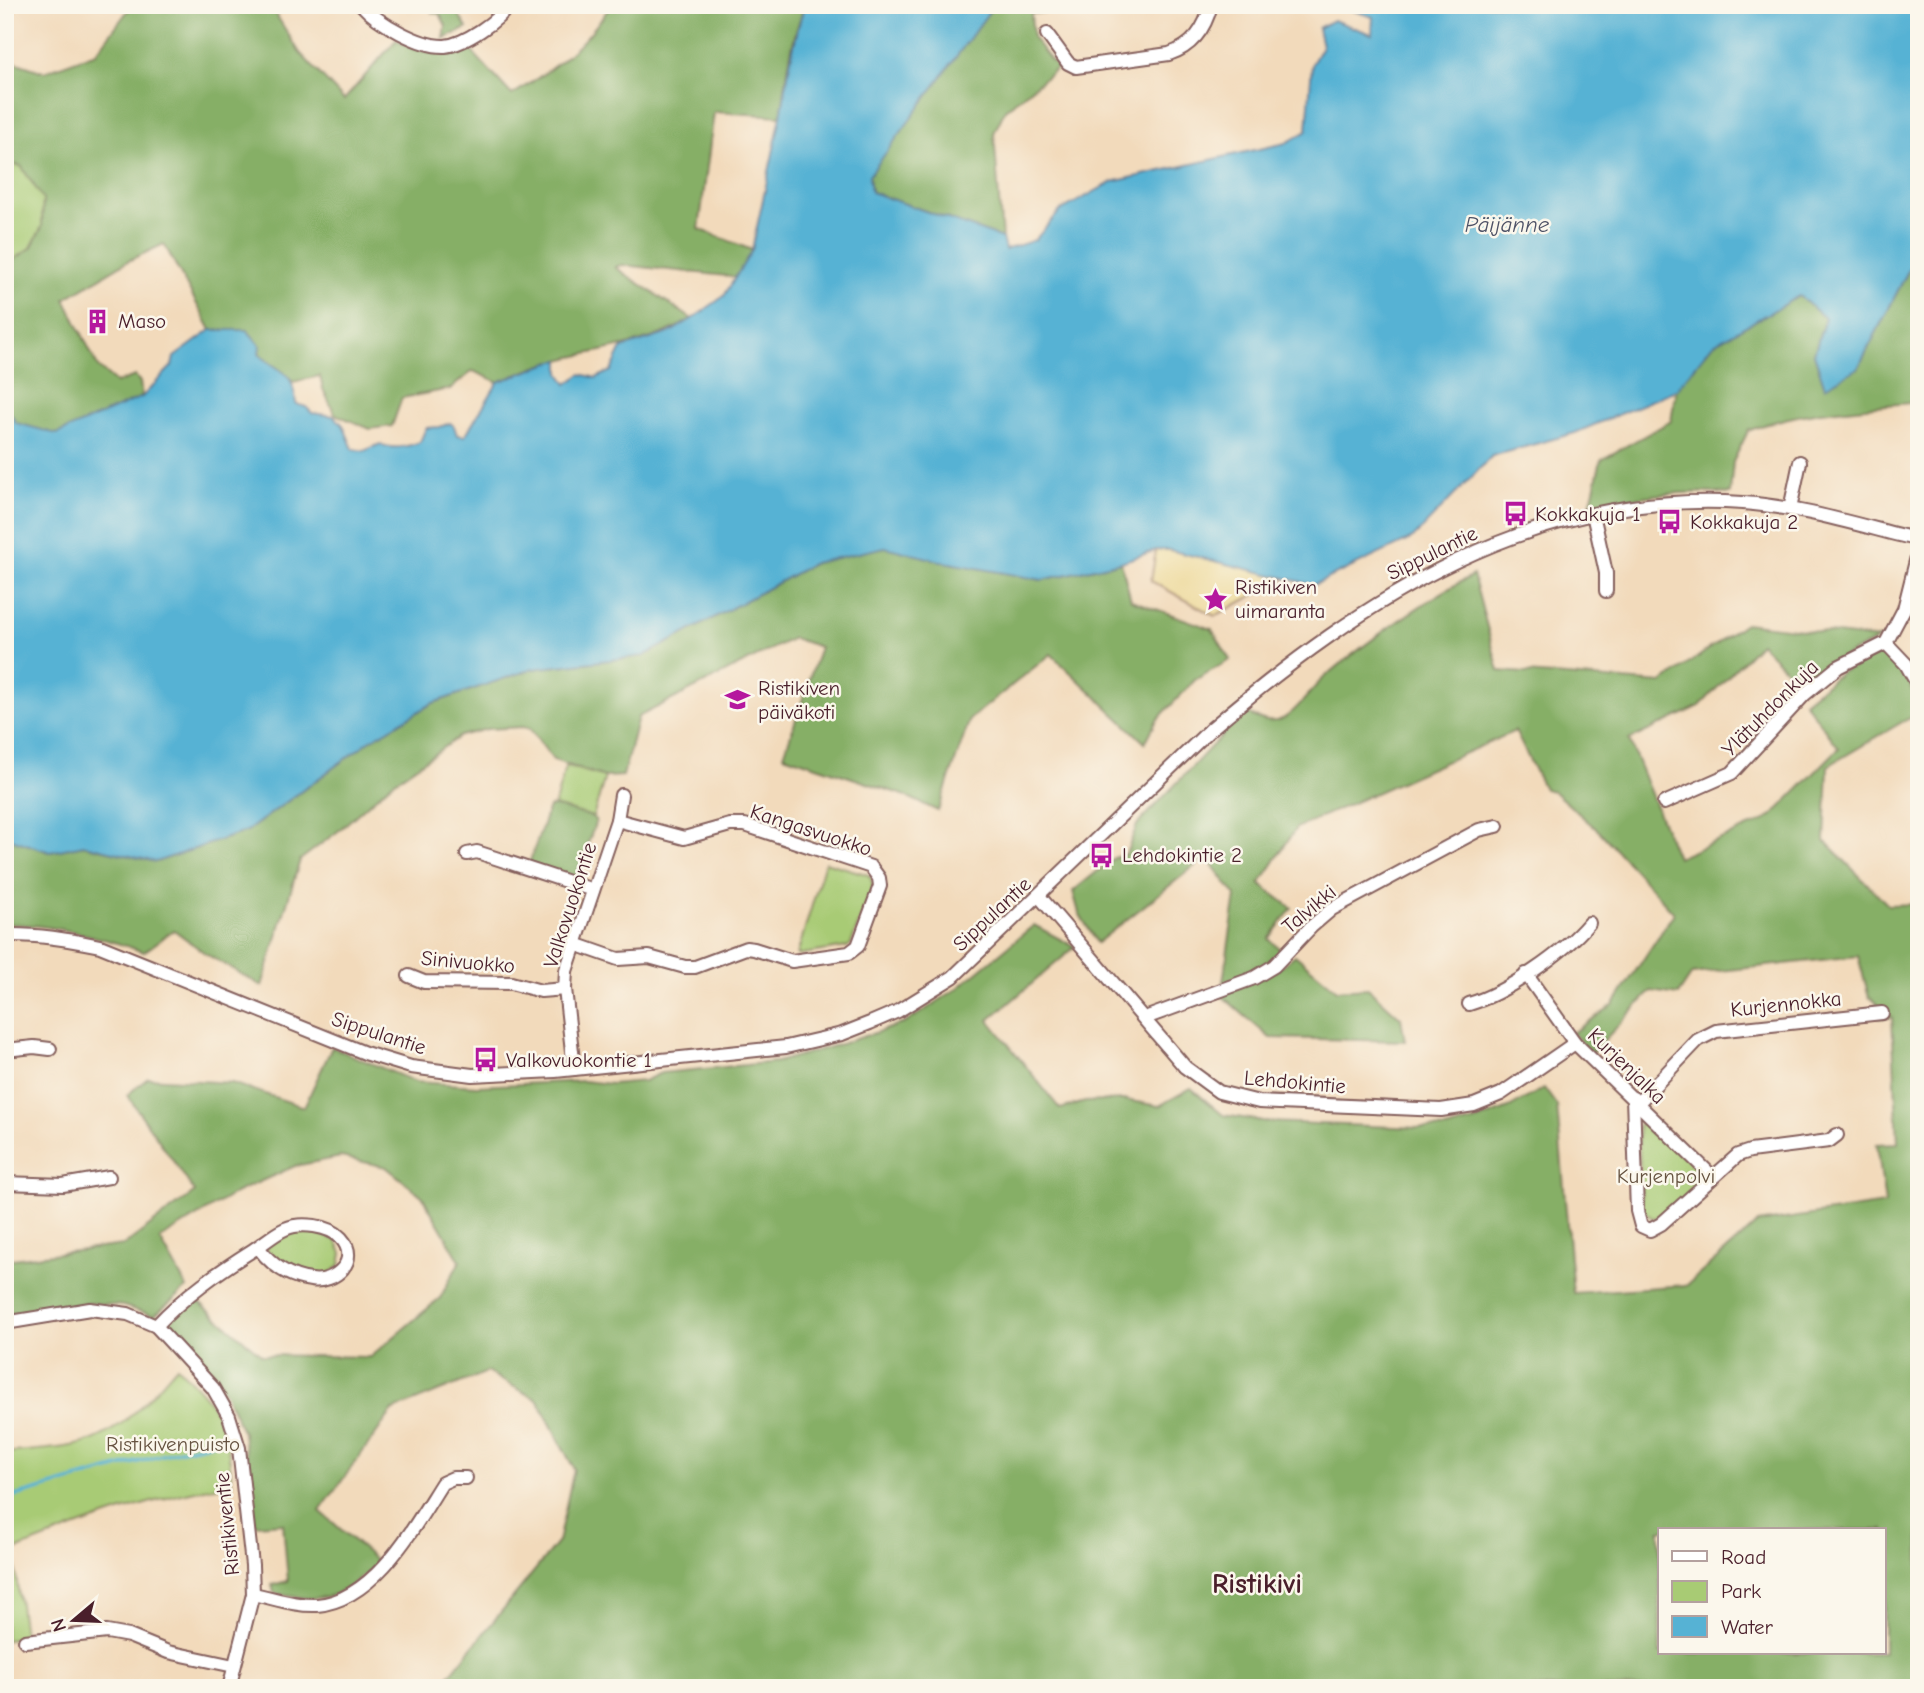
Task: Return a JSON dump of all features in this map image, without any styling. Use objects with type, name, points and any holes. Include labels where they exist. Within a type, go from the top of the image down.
[{"type":"street","points":[[362,5],[412,39],[446,46],[469,37],[501,17],[509,5]]},
{"type":"street","points":[[1047,34],[1068,63],[1076,67],[1169,54],[1193,42],[1207,20],[1211,5]]},
{"type":"street","points":[[1790,509],[1800,462]]},
{"type":"street","name":"Sippulantie","points":[[5,935],[64,938],[100,946],[366,1053],[411,1067],[472,1075],[574,1069],[786,1047],[851,1030],[898,1011],[953,977],[1212,728],[1279,672],[1336,630],[1399,589],[1479,550],[1528,532],[1593,514],[1637,506],[1692,502],[1746,503],[1790,509],[1919,540]]},
{"type":"street","points":[[1593,514],[1606,573],[1606,591]]},
{"type":"street","points":[[1919,549],[1905,609],[1885,643],[1906,664],[1919,688]]},
{"type":"street","name":"Ylätuhdonkuja","points":[[1664,803],[1732,774],[1805,694],[1838,667],[1885,643]]},
{"type":"street","name":"Valkovuokontie","points":[[574,1069],[565,989],[566,971],[617,820],[621,795]]},
{"type":"street","name":"Kangasvuokko","points":[[575,944],[618,959],[649,957],[685,967],[695,967],[746,948],[792,961],[849,953],[858,946],[880,886],[879,878],[871,867],[745,825],[730,825],[691,837],[678,837],[617,820]]},
{"type":"street","name":"Talvikki","points":[[1145,1018],[1254,978],[1275,966],[1311,927],[1332,909],[1479,830],[1497,826]]},
{"type":"street","points":[[467,854],[477,852],[593,890]]},
{"type":"street","name":"Lehdokintie","points":[[1039,896],[1185,1067],[1219,1092],[1259,1102],[1441,1110],[1474,1105],[1502,1094],[1575,1043]]},
{"type":"street","points":[[1469,1004],[1487,999],[1526,974],[1576,939],[1589,923]]},
{"type":"street","name":"Kurjenjalka","points":[[1526,974],[1575,1043],[1712,1177]]},
{"type":"street","name":"Sinivuokko","points":[[409,976],[424,982],[512,983],[541,991],[565,989]]},
{"type":"street","name":"Kurjennokka","points":[[1636,1101],[1698,1041],[1716,1031],[1882,1013]]},
{"type":"street","points":[[5,1049],[50,1049]]},
{"type":"street","points":[[1636,1101],[1637,1211],[1641,1226],[1650,1230],[1661,1224],[1738,1155],[1750,1151],[1829,1141],[1837,1135]]},
{"type":"street","points":[[5,1183],[64,1185],[109,1177]]},
{"type":"street","points":[[156,1325],[173,1307],[208,1279],[286,1228],[306,1225],[329,1230],[340,1237],[347,1248],[348,1259],[344,1269],[335,1276],[325,1280],[312,1280],[279,1269],[258,1247]]},
{"type":"street","name":"Ristikiventie","points":[[5,1323],[90,1310],[128,1314],[156,1325],[214,1388],[229,1416],[239,1448],[252,1565],[253,1594],[229,1688]]},
{"type":"street","points":[[253,1594],[296,1604],[318,1605],[341,1599],[362,1587],[396,1553],[442,1483],[453,1478],[466,1478]]},
{"type":"street","points":[[25,1641],[107,1632],[129,1636],[168,1652],[234,1666]]},
{"type":"green space","points":[[132,5],[270,5],[300,53],[344,100],[396,40],[414,49],[431,52],[467,46],[512,95],[567,56],[590,33],[611,5],[806,5],[793,45],[781,116],[714,112],[699,229],[752,250],[736,277],[622,265],[615,267],[692,319],[658,336],[549,363],[498,382],[473,371],[450,389],[402,398],[392,426],[370,429],[335,414],[320,376],[293,382],[266,361],[247,330],[211,330],[164,244],[128,261],[65,299],[98,367],[116,383],[135,376],[140,382],[142,397],[57,435],[16,423],[5,403],[5,269],[31,248],[42,227],[43,199],[21,166],[5,163],[5,59],[44,72],[96,53]]},
{"type":"green space","points":[[433,5],[453,5],[467,28],[444,39],[446,26],[440,14],[432,13]]},
{"type":"green space","points":[[994,5],[1054,5],[1055,11],[1031,14],[1033,38],[1057,68],[1005,110],[994,133],[1002,238],[871,192],[869,175]]},
{"type":"green space","points":[[5,163],[21,166],[43,198],[42,227],[31,248],[5,269]]},
{"type":"green space","points":[[1919,268],[1919,402],[1810,414],[1748,431],[1733,462],[1730,494],[1677,493],[1590,506],[1601,460],[1671,421],[1676,390],[1712,345],[1799,296],[1825,318],[1814,354],[1825,386],[1858,368],[1909,269]]},
{"type":"green space","points":[[885,546],[944,562],[1042,580],[1121,562],[1131,600],[1212,629],[1230,660],[1195,680],[1157,720],[1145,743],[1051,654],[970,719],[938,811],[906,796],[784,755],[820,647],[793,638],[638,717],[623,776],[605,777],[553,760],[530,729],[523,727],[487,729],[460,736],[392,783],[337,832],[300,860],[262,986],[206,954],[174,930],[144,952],[76,932],[5,924],[5,837],[50,852],[83,845],[156,862],[247,831],[371,740],[433,703],[532,669],[644,656],[814,563]]},
{"type":"green space","points":[[1473,575],[1499,671],[1662,683],[1745,623],[1879,639],[1837,660],[1803,687],[1760,643],[1700,706],[1629,740],[1677,858],[1770,818],[1839,748],[1804,702],[1841,672],[1885,652],[1910,682],[1919,712],[1828,766],[1825,841],[1888,905],[1919,904],[1919,1688],[439,1688],[558,1542],[574,1469],[538,1400],[487,1372],[393,1410],[320,1511],[378,1562],[353,1584],[331,1596],[291,1597],[274,1593],[272,1585],[288,1581],[283,1523],[255,1525],[243,1433],[225,1393],[173,1333],[169,1322],[193,1297],[262,1355],[370,1357],[440,1298],[460,1261],[422,1196],[386,1167],[341,1157],[295,1166],[237,1192],[160,1239],[187,1288],[154,1316],[123,1306],[91,1303],[5,1314],[5,1260],[124,1245],[195,1192],[127,1095],[148,1078],[232,1083],[304,1107],[332,1047],[416,1082],[477,1086],[584,1081],[611,1084],[644,1081],[661,1073],[777,1062],[905,1023],[958,988],[1034,925],[1075,947],[989,1020],[1060,1109],[1085,1102],[1125,1100],[1159,1106],[1191,1088],[1223,1115],[1269,1122],[1446,1129],[1509,1108],[1544,1088],[1557,1106],[1573,1293],[1687,1285],[1758,1223],[1885,1204],[1877,1144],[1898,1143],[1892,1017],[1879,1018],[1877,1003],[1869,997],[1858,956],[1692,974],[1678,995],[1651,991],[1592,1053],[1572,1033],[1613,1005],[1674,913],[1601,833],[1553,791],[1544,789],[1515,731],[1296,828],[1260,884],[1292,908],[1269,939],[1281,950],[1254,969],[1223,982],[1236,896],[1206,857],[1097,943],[1079,913],[1073,891],[1114,858],[1126,854],[1137,825],[1244,712],[1269,721],[1284,718],[1296,709],[1321,681],[1415,609]]},
{"type":"green space","points":[[566,766],[605,777],[593,817],[554,806]]},
{"type":"green space","points":[[549,807],[593,817],[596,821],[575,880],[529,864]]},
{"type":"green space","points":[[825,862],[870,876],[873,886],[851,944],[847,947],[797,955]]},
{"type":"green space","points":[[1295,955],[1337,990],[1368,988],[1401,1018],[1405,1041],[1270,1038],[1221,995],[1277,970]]},
{"type":"green space","name":"Kurjenpolvi","points":[[1645,1119],[1696,1166],[1700,1173],[1695,1186],[1682,1200],[1666,1213],[1652,1218],[1642,1210],[1638,1125]]},
{"type":"green space","points":[[294,1230],[313,1232],[336,1240],[342,1253],[340,1265],[327,1276],[301,1271],[276,1260],[266,1247]]},
{"type":"green space","name":"Ristikivenpuisto","points":[[177,1366],[206,1397],[219,1418],[227,1443],[232,1484],[148,1503],[13,1551],[24,1635],[5,1641],[5,1453],[76,1445],[106,1433],[132,1414]]},
{"type":"sand","name":"Ristikiven uimaranta","points":[[1156,550],[1169,550],[1286,578],[1215,616],[1151,581]]},
{"type":"water","name":"Päijänne","points":[[806,5],[994,5],[869,176],[871,192],[1002,238],[1005,250],[1035,240],[1060,211],[1112,182],[1286,143],[1307,131],[1312,64],[1322,46],[1318,28],[1333,20],[1372,34],[1373,17],[1335,5],[1919,5],[1919,268],[1909,269],[1858,368],[1825,387],[1814,354],[1825,318],[1799,296],[1712,345],[1676,390],[1575,433],[1492,456],[1413,538],[1314,585],[1169,550],[1156,550],[1121,562],[1042,580],[944,562],[885,547],[814,563],[644,656],[532,669],[433,703],[371,740],[247,831],[156,862],[84,845],[50,852],[5,837],[5,403],[16,423],[57,434],[142,397],[172,366],[174,357],[211,330],[247,330],[260,345],[259,354],[289,377],[296,404],[306,407],[312,413],[334,416],[343,425],[353,449],[364,451],[380,444],[395,447],[415,444],[420,442],[426,428],[450,423],[457,435],[465,436],[498,382],[554,361],[560,360],[560,373],[567,384],[581,374],[596,378],[611,371],[622,348],[669,333],[724,296],[752,250],[791,58]]},
{"type":"waterway","points":[[15,1496],[222,1441]]},
{"type":"place","name":"Maso","points":[[98,321]]},
{"type":"place","name":"Kokkakuja 1","points":[[1515,514]]},
{"type":"place","name":"Kokkakuja 2","points":[[1670,522]]},
{"type":"place","name":"Ristikiven uimaranta","points":[[1215,599]]},
{"type":"place","name":"Ristikiven päiväkoti","points":[[738,700]]},
{"type":"place","name":"Lehdokintie 2","points":[[1102,855]]},
{"type":"place","name":"Valkovuokontie 1","points":[[486,1060]]},
{"type":"district","name":"Ristikivi","points":[[1257,1583]]}]
